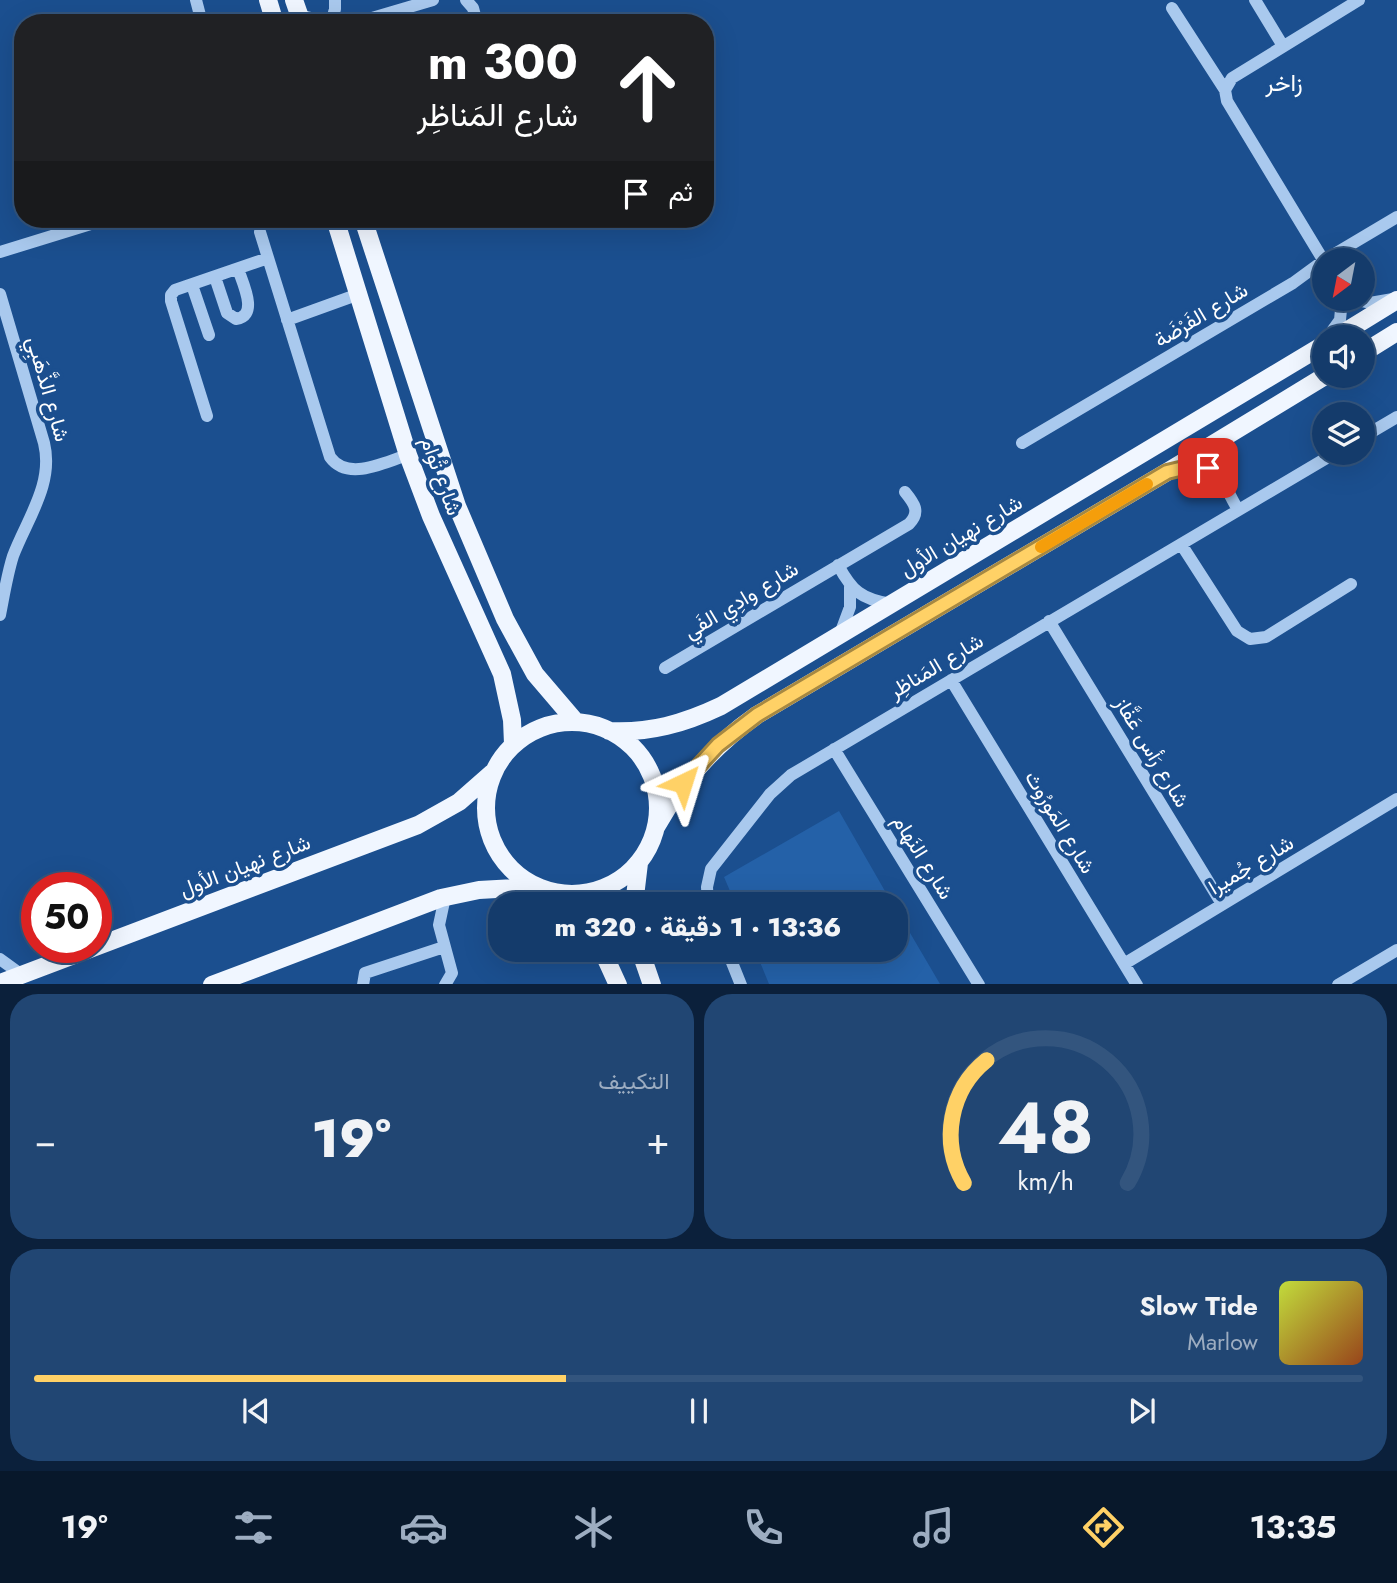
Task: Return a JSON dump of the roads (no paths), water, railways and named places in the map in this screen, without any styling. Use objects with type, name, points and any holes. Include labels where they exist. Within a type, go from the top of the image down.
[{"type":"main road","name":"شارع تُوام","points":[[338,228],[408,455],[430,516],[502,674],[509,697],[513,744]]},
{"type":"main road","name":"شارع تُوام","points":[[366,228],[457,506],[505,619],[535,674],[576,722]]},
{"type":"main road","name":"شارع نهيان الأول","points":[[1353,325],[1397,299]]},
{"type":"main road","points":[[1375,346],[1397,332]]},
{"type":"main road","name":"شارع نهيان الأول","points":[[609,731],[655,730],[699,716],[731,700],[1312,349]]},
{"type":"main road","points":[[590,892],[620,880],[639,863],[676,794],[700,763],[737,728],[1312,384]]},
{"type":"main road","points":[[547,892],[509,868],[492,841],[485,809],[486,793],[494,771],[513,744],[543,727],[576,722],[609,731],[632,747],[649,771],[657,798],[656,827]]},
{"type":"main road","name":"شارع نهيان الأول","points":[[0,984],[418,825],[460,802],[494,771]]},
{"type":"main road","points":[[636,892],[639,863]]},
{"type":"main road","points":[[215,984],[445,897],[488,889],[536,887]]},
{"type":"main road","points":[[607,962],[618,984]]},
{"type":"main road","points":[[644,962],[652,984]]},
{"type":"street","points":[[386,14],[433,0]]},
{"type":"street","points":[[1255,0],[1283,46]]},
{"type":"street","points":[[1225,90],[1232,78],[1359,0]]},
{"type":"street","points":[[1172,8],[1225,90],[1227,101],[1316,248]]},
{"type":"street","name":"شارع الفَرْضَة","points":[[1347,248],[1397,217]]},
{"type":"street","points":[[0,252],[78,228]]},
{"type":"street","points":[[260,232],[333,461],[342,468],[353,470],[408,455]]},
{"type":"street","points":[[207,416],[171,298],[176,290],[268,258]]},
{"type":"street","points":[[215,277],[228,313],[232,318],[239,319],[246,316],[249,309],[238,269]]},
{"type":"street","name":"شارع الفَرْضَة","points":[[1022,443],[1312,270]]},
{"type":"street","points":[[192,285],[209,335]]},
{"type":"street","name":"شارع الذَّهَبِي","points":[[0,294],[44,443],[48,466],[43,489],[12,561],[0,615]]},
{"type":"street","points":[[287,320],[359,294]]},
{"type":"street","points":[[1376,302],[1397,299]]},
{"type":"street","points":[[1375,430],[1397,417]]},
{"type":"street","points":[[1237,429],[1219,454],[1218,466],[1238,510]]},
{"type":"street","name":"شارع المَناظِر","points":[[707,892],[711,869],[770,794],[791,775],[1315,465]]},
{"type":"street","points":[[1167,472],[1197,466],[1208,468],[1221,477]]},
{"type":"street","name":"شارع وادِي الفَي","points":[[665,668],[912,521],[915,506],[905,492]]},
{"type":"street","points":[[1181,544],[1237,631],[1250,639],[1266,637],[1351,584]]},
{"type":"street","points":[[838,565],[850,587],[849,607],[839,636]]},
{"type":"street","points":[[850,587],[874,600],[891,604]]},
{"type":"street","name":"شارع رَأس عَفَّاز","points":[[1049,621],[1222,904]]},
{"type":"street","name":"شارع المَورُوث","points":[[951,680],[1136,984]]},
{"type":"street","name":"شارع النَهام","points":[[834,749],[978,984]]},
{"type":"street","name":"شارع جُميرا","points":[[1124,964],[1397,799]]},
{"type":"street","points":[[445,897],[439,925],[452,974],[446,984]]},
{"type":"street","points":[[363,984],[365,973],[444,947]]},
{"type":"street","points":[[1341,984],[1397,950]]},
{"type":"street","points":[[0,959],[22,975]]},
{"type":"street","points":[[732,962],[741,984]]},
{"type":"district","name":"زاخر","points":[[1284,83]]}]
